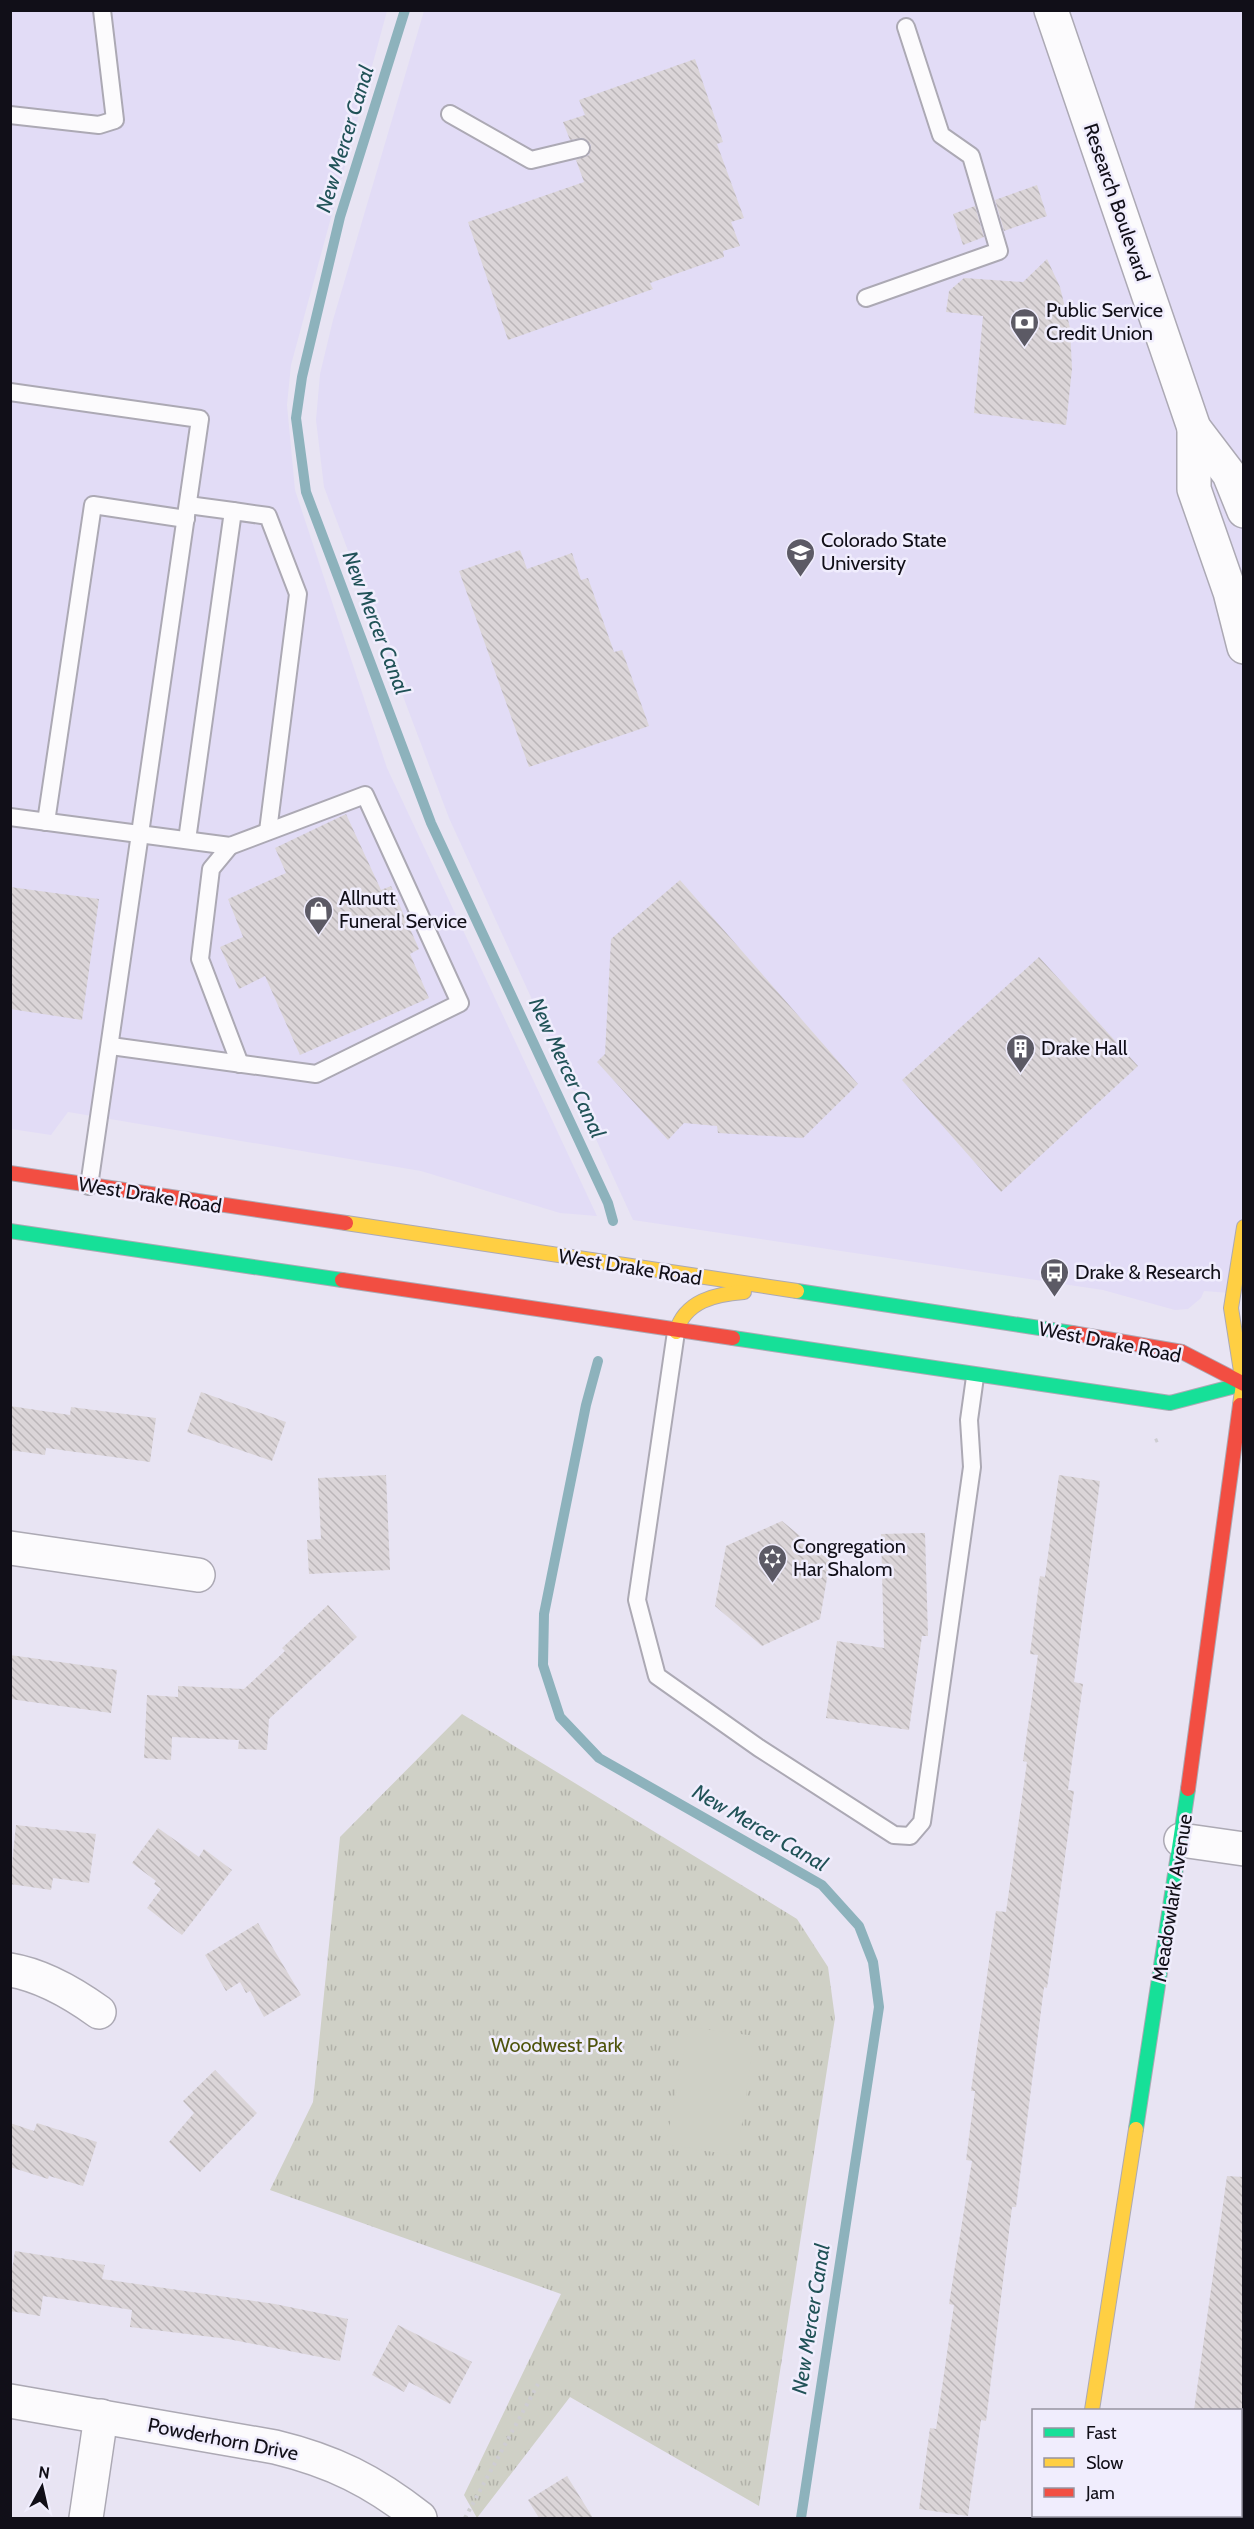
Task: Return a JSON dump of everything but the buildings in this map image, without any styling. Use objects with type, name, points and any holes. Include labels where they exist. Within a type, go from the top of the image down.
[{"type":"main road","name":"West Drake Road","points":[[10,1173],[1182,1352],[1243,1383]]},
{"type":"main road","points":[[10,1231],[975,1377],[1170,1403],[1243,1383],[1231,1308],[1244,1227]]},
{"type":"main road","points":[[676,1332],[677,1323],[688,1307],[706,1299],[735,1292],[791,1291]]},
{"type":"main road","name":"Meadowlark Avenue","points":[[1092,2409],[1181,1840],[1243,1383]]},
{"type":"street","name":"Research Boulevard","points":[[1051,10],[1194,428],[1229,474],[1244,511]]},
{"type":"street","name":"Research Boulevard","points":[[1194,428],[1194,489],[1230,592],[1244,647]]},
{"type":"street","points":[[10,1548],[198,1575]]},
{"type":"street","points":[[1181,1840],[1244,1849]]},
{"type":"street","points":[[10,1970],[23,1972],[80,1998],[99,2012]]},
{"type":"street","name":"Powderhorn Drive","points":[[10,2401],[275,2447],[315,2457],[344,2468],[388,2493],[420,2518]]},
{"type":"street","points":[[86,2518],[101,2416]]},
{"type":"lane","points":[[10,115],[99,124],[115,120],[102,10]]},
{"type":"lane","points":[[866,298],[999,251],[971,156],[941,135],[906,27]]},
{"type":"lane","points":[[450,114],[531,160],[581,148]]},
{"type":"lane","points":[[10,392],[200,419],[89,1186]]},
{"type":"lane","points":[[46,822],[93,505],[187,512],[233,511],[268,516],[298,594],[268,831]]},
{"type":"lane","points":[[187,840],[233,511]]},
{"type":"lane","points":[[111,1046],[240,1064],[316,1074],[460,1003],[365,795],[230,846],[211,869],[200,959],[240,1064]]},
{"type":"lane","points":[[10,817],[230,846]]},
{"type":"lane","points":[[676,1332],[637,1600],[657,1676],[759,1748],[894,1835],[910,1836],[922,1822],[972,1467],[969,1420],[975,1377]]},
{"type":"path","points":[[1155,1441],[1160,1439]]},
{"type":"path","points":[[465,2518],[538,2384]]},
{"type":"shaded area","points":[[10,11],[387,11],[291,365],[287,405],[295,490],[387,768],[597,1216],[560,1213],[421,1171],[68,1112],[51,1135],[11,1129]]},
{"type":"shaded area","name":"Colorado State University","points":[[424,11],[1243,11],[1243,1294],[1204,1291],[1201,1298],[1188,1309],[1175,1310],[1103,1290],[633,1220],[449,818],[324,487],[316,420],[320,374],[333,320]]},
{"type":"green space","name":"Woodwest Park","points":[[462,1714],[797,1919],[828,1967],[835,2018],[759,2506],[570,2397],[477,2518],[464,2495],[561,2294],[270,2190],[313,2102],[340,1837]]},
{"type":"green space","points":[[689,2027],[755,2036],[737,2156],[666,2144]]},
{"type":"waterway","name":"New Mercer Canal","points":[[405,10],[340,217],[302,377],[296,418],[306,492],[431,823],[608,1203],[613,1221]]},
{"type":"waterway","name":"New Mercer Canal","points":[[598,1361],[586,1405],[544,1614],[543,1665],[560,1717],[599,1758],[822,1885],[859,1926],[873,1962],[879,2007],[801,2518]]},
{"type":"traffic: fast","points":[[10,1231],[342,1280]]},
{"type":"traffic: fast","points":[[797,1291],[1072,1333]]},
{"type":"traffic: fast","points":[[733,1338],[1170,1403],[1243,1384]]},
{"type":"traffic: fast","points":[[1136,2129],[1188,1789]]},
{"type":"traffic: slow","points":[[346,1223],[797,1291]]},
{"type":"traffic: slow","points":[[1240,1405],[1243,1384],[1231,1308],[1244,1227]]},
{"type":"traffic: slow","points":[[676,1332],[686,1313],[702,1301],[712,1297],[744,1292]]},
{"type":"traffic: slow","points":[[1092,2409],[1136,2129]]},
{"type":"traffic: jam","points":[[10,1173],[346,1223]]},
{"type":"traffic: jam","points":[[342,1280],[733,1338]]},
{"type":"traffic: jam","points":[[1072,1333],[1182,1352],[1244,1384]]},
{"type":"traffic: jam","points":[[1188,1789],[1240,1405]]},
{"type":"place","name":"Public Service Credit Union","points":[[1025,348]]},
{"type":"place","name":"Colorado State University","points":[[800,578]]},
{"type":"place","name":"Allnutt Funeral Service","points":[[318,936]]},
{"type":"place","name":"Drake Hall","points":[[1020,1074]]},
{"type":"place","name":"Drake & Research","points":[[1054,1298]]},
{"type":"place","name":"Congregation Har Shalom","points":[[772,1584]]}]
